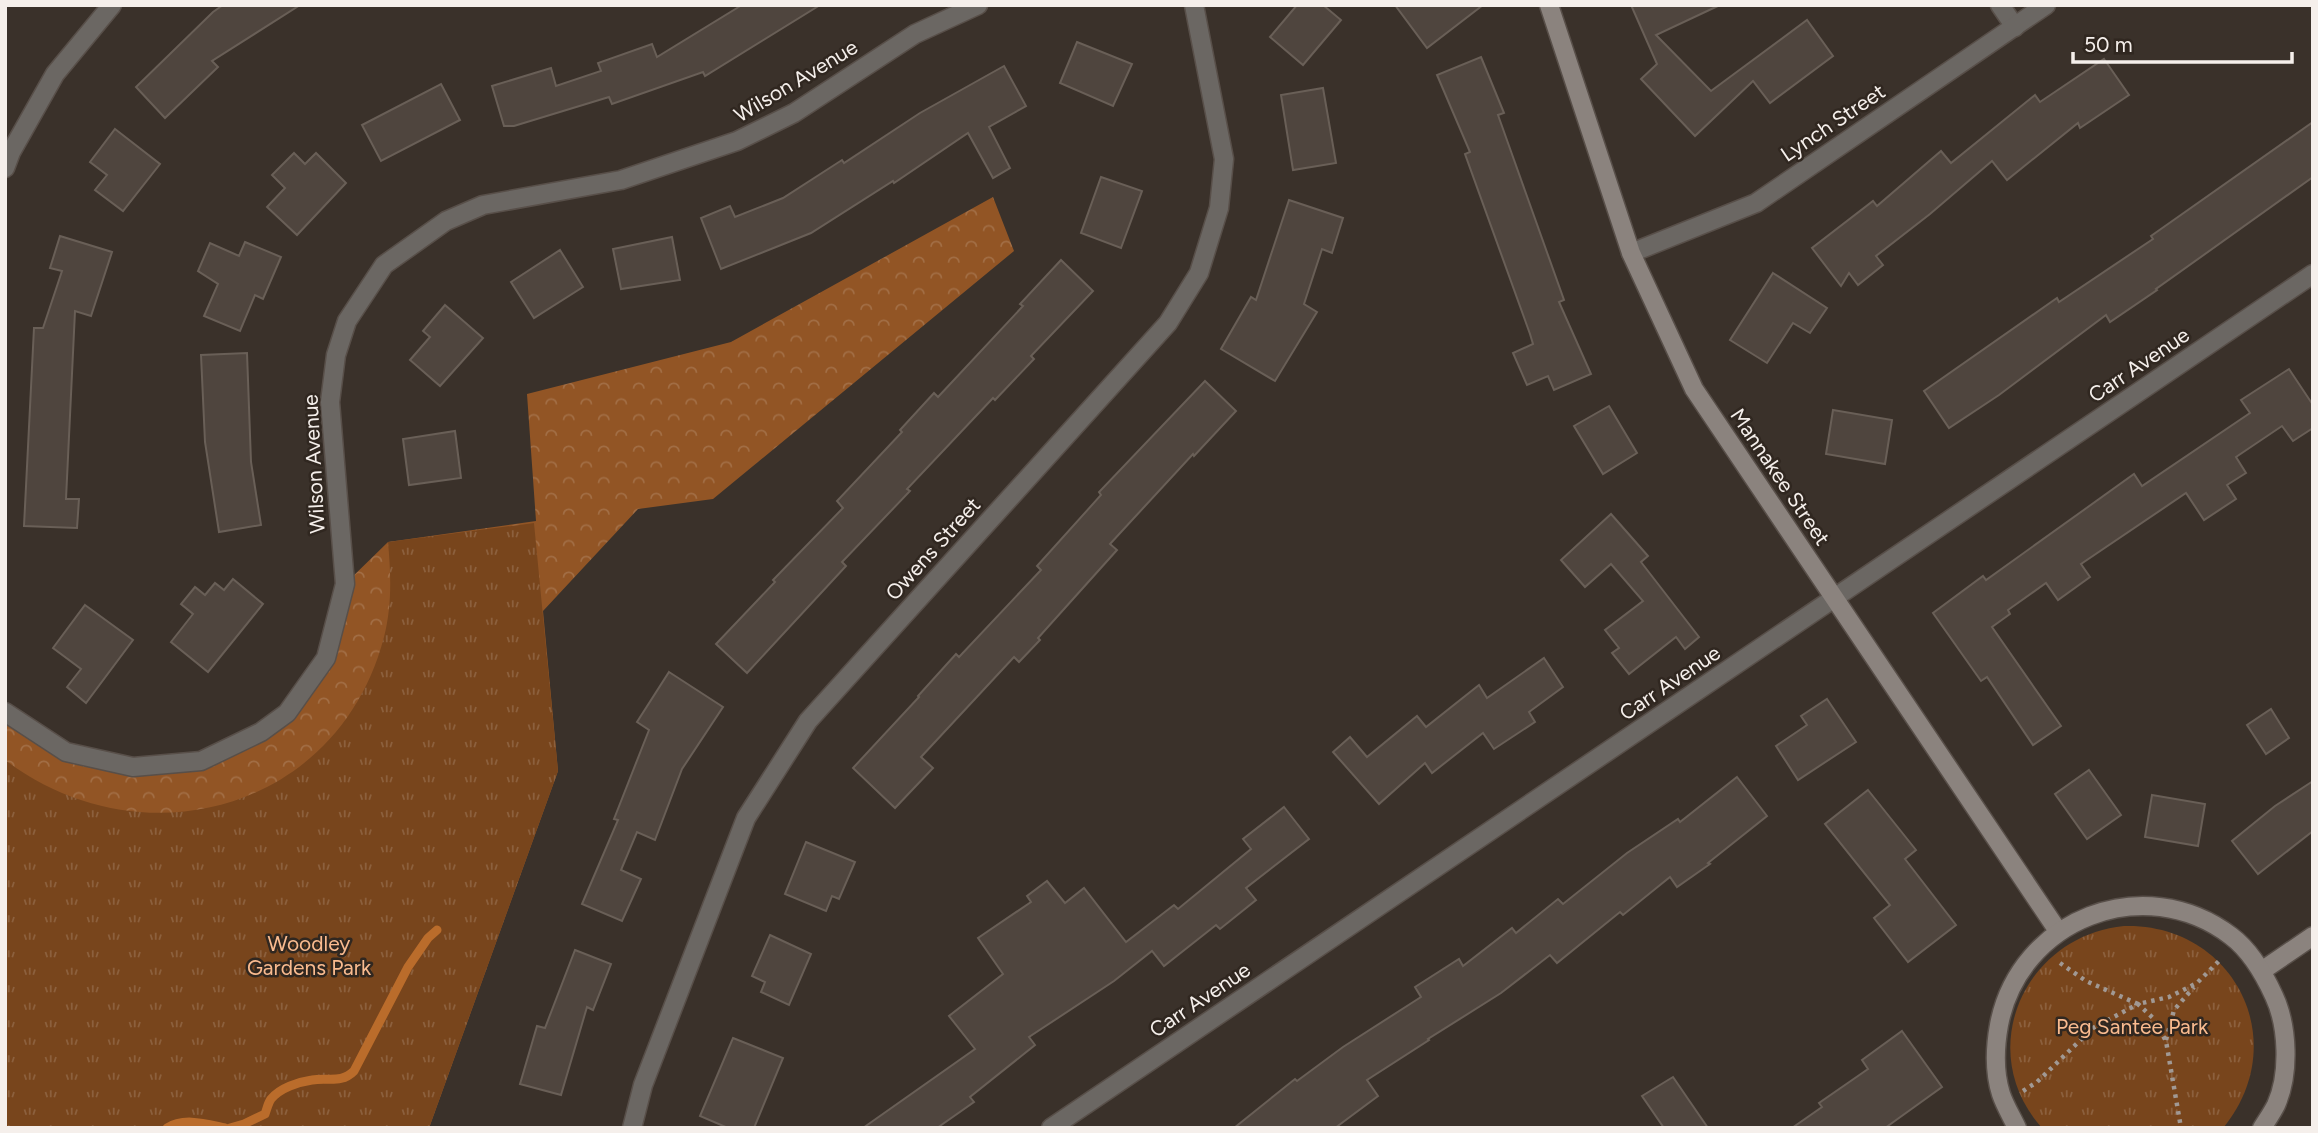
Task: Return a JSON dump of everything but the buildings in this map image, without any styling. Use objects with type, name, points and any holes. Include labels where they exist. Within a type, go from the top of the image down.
[{"type":"street","points":[[5,168],[11,152],[55,74],[112,5]]},
{"type":"street","name":"Wilson Avenue","points":[[5,712],[66,752],[133,767],[201,761],[261,732],[287,713],[326,658],[345,584],[330,402],[336,355],[346,321],[384,265],[446,221],[483,205],[621,180],[737,141],[794,113],[915,34],[978,5]]},
{"type":"street","name":"Owens Street","points":[[632,1128],[643,1085],[746,818],[808,721],[1168,323],[1199,273],[1219,208],[1224,159],[1194,5]]},
{"type":"street","name":"Mannakee Street","points":[[1549,5],[1631,253],[1694,389],[2058,931]]},
{"type":"street","points":[[2000,5],[2015,27]]},
{"type":"street","name":"Lynch Street","points":[[1631,253],[1756,202],[2046,5]]},
{"type":"street","name":"Carr Avenue","points":[[1051,1128],[2313,274]]},
{"type":"street","points":[[2017,1128],[2001,1092],[1995,1047],[2003,1002],[2025,962],[2058,931],[2100,911],[2146,905],[2192,914],[2231,936],[2263,970],[2282,1012],[2287,1058],[2277,1102],[2262,1128]]},
{"type":"street","points":[[2263,970],[2313,936]]},
{"type":"path","points":[[2166,1041],[2174,1010],[2226,955]]},
{"type":"path","points":[[2057,961],[2086,981],[2138,1004],[2153,1018],[2166,1041],[2181,1128]]},
{"type":"path","points":[[2014,1098],[2037,1082],[2093,1028],[2138,1004],[2168,997],[2197,983]]},
{"type":"green space","name":"Woodley Gardens Park","points":[[993,197],[1014,251],[713,499],[638,509],[543,611],[558,771],[429,1128],[5,1128],[5,712],[66,752],[133,767],[201,761],[261,732],[326,658],[345,584],[388,542],[536,521],[527,394],[731,342]]},
{"type":"green space","name":"Woodley Gardens Park","points":[[534,523],[558,771],[429,1128],[5,1128],[5,760],[59,792],[116,809],[174,812],[229,802],[281,779],[325,744],[360,696],[387,625],[390,590],[388,542]]},
{"type":"green space","name":"Peg Santee Park","points":[[2124,926],[2163,930],[2196,944],[2222,966],[2241,994],[2252,1026],[2253,1060],[2244,1095],[2223,1128],[2042,1128],[2022,1098],[2012,1065],[2011,1033],[2020,1002],[2036,974],[2059,951],[2089,934]]},
{"type":"waterway","points":[[230,1128],[265,1114],[271,1099],[290,1086],[312,1080],[339,1079],[354,1071],[408,967],[428,938],[437,930]]},
{"type":"waterway","points":[[167,1128],[188,1122],[225,1128]]}]
